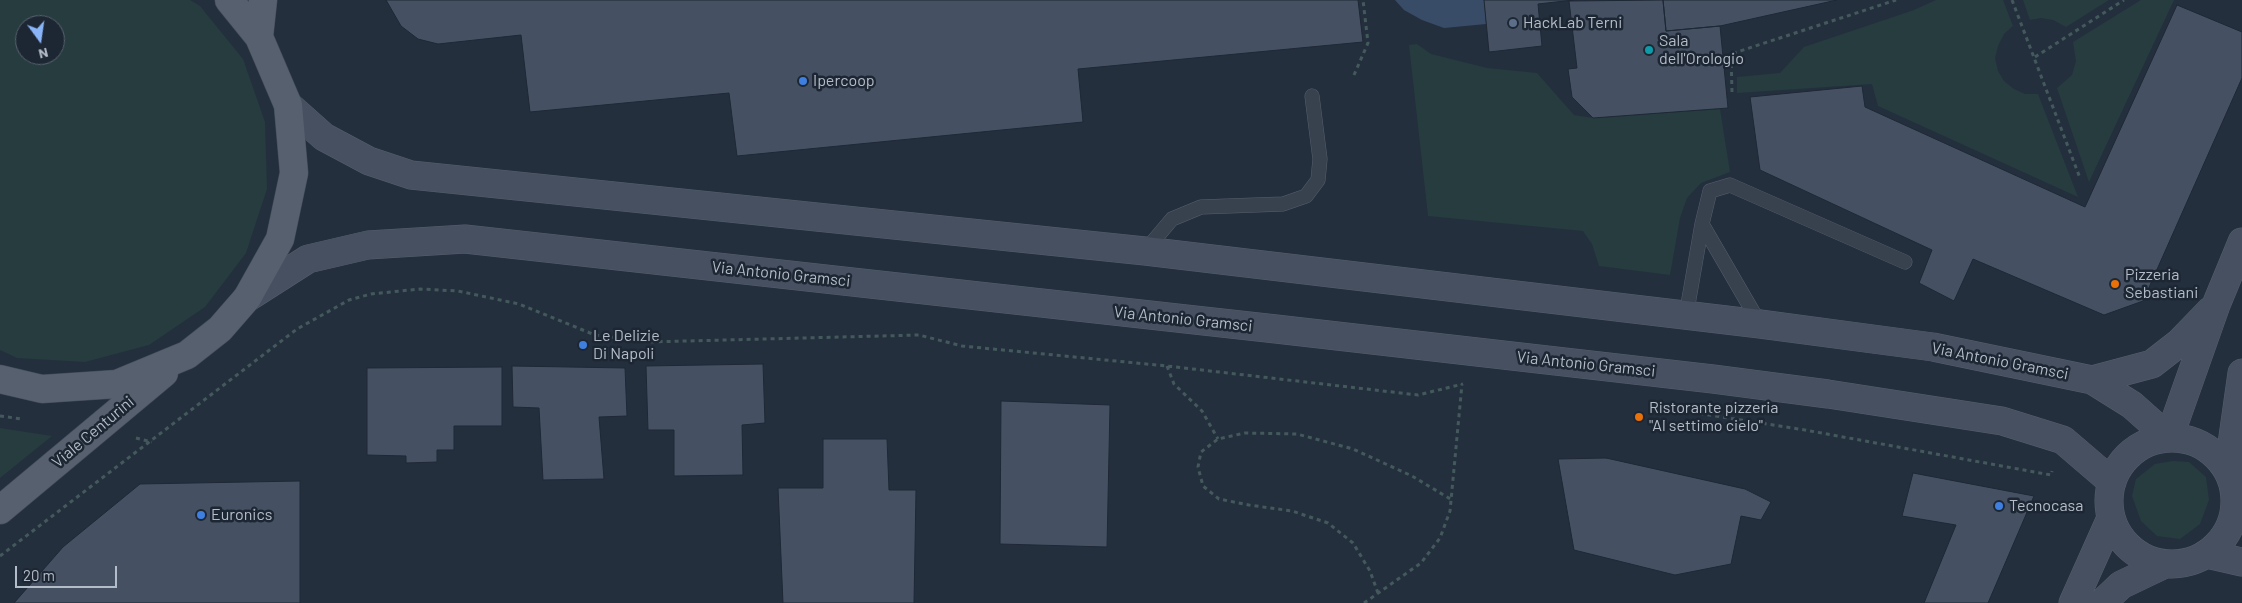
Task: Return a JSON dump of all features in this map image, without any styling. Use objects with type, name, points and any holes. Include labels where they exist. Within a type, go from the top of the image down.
[{"type":"main road","points":[[0,379],[42,390],[117,384],[187,355],[220,329],[248,298],[280,239],[294,173],[288,105],[259,37],[229,0]]},
{"type":"main road","points":[[259,37],[263,0]]},
{"type":"main road","name":"Viale Centurini","points":[[0,510],[187,355]]},
{"type":"street","name":"Via Antonio Gramsci","points":[[288,105],[324,137],[369,162],[411,175],[1145,251],[1760,324],[1933,347],[2092,380],[2132,405],[2170,438]]},
{"type":"street","name":"Via Antonio Gramsci","points":[[248,298],[308,259],[368,245],[465,239],[1713,378],[1828,394],[2002,421],[2063,440],[2112,482]]},
{"type":"street","points":[[2170,438],[2216,305],[2242,242]]},
{"type":"street","name":"Via Antonio Gramsci","points":[[2092,380],[2152,364],[2179,343],[2216,305]]},
{"type":"street","points":[[2235,489],[2211,451],[2190,440],[2170,438],[2151,442],[2134,451],[2119,467],[2110,490],[2111,518],[2124,542],[2144,558],[2165,564],[2185,563],[2207,554],[2219,544],[2231,524],[2235,489],[2242,372]]},
{"type":"street","points":[[2072,603],[2111,518]]},
{"type":"street","points":[[2207,554],[2242,562]]},
{"type":"street","points":[[2102,603],[2121,585],[2165,564]]},
{"type":"lane","points":[[1145,251],[1172,219],[1201,207],[1282,204],[1306,196],[1318,180],[1320,159],[1312,96]]},
{"type":"lane","points":[[1686,316],[1702,224],[1710,191],[1730,185],[1905,262]]},
{"type":"lane","points":[[1702,224],[1760,324]]},
{"type":"path","points":[[1354,75],[1368,43],[1363,0]]},
{"type":"path","points":[[1732,92],[1731,54],[1896,0]]},
{"type":"path","points":[[2012,0],[2035,56],[2080,178]]},
{"type":"path","points":[[2035,56],[2124,0]]},
{"type":"path","points":[[0,556],[297,329],[349,300],[371,294],[420,289],[458,291],[519,304],[595,335],[648,342],[919,335],[962,346],[1167,366],[1418,396],[1472,383]]},
{"type":"path","points":[[1167,366],[1174,384],[1202,411],[1218,439]]},
{"type":"path","points":[[1364,603],[1421,563],[1440,538],[1450,512],[1452,500],[1462,384]]},
{"type":"path","points":[[1647,405],[1805,430],[2051,475],[2063,440]]},
{"type":"path","points":[[1378,593],[1370,571],[1353,543],[1328,523],[1292,511],[1249,506],[1219,499],[1203,486],[1198,467],[1201,452],[1218,439],[1245,433],[1297,434],[1353,448],[1412,476],[1452,500]]},
{"type":"green space","points":[[0,0],[190,0],[200,6],[243,59],[265,122],[267,189],[246,253],[205,307],[149,345],[85,362],[17,358],[0,350]]},
{"type":"green space","points":[[1936,0],[2003,0],[2013,26],[2004,34],[1998,46],[1995,58],[1998,71],[2004,81],[2014,89],[2025,94],[2038,94],[2078,197],[1878,106],[1872,84],[1737,93],[1737,77],[1780,73],[1804,47],[1914,10]]},
{"type":"green space","points":[[2023,0],[2109,0],[2066,27],[2053,20],[2041,18],[2030,20]]},
{"type":"green space","points":[[2141,0],[2174,0],[2089,182],[2057,88],[2072,75],[2076,61],[2073,42]]},
{"type":"green space","points":[[1417,44],[1431,54],[1487,68],[1537,73],[1574,115],[1593,118],[1720,109],[1730,172],[1701,183],[1687,198],[1680,218],[1670,275],[1599,266],[1592,244],[1583,231],[1428,216],[1409,45]]},
{"type":"green space","points":[[0,428],[52,436],[0,478]]},
{"type":"green space","points":[[2173,461],[2189,462],[2206,477],[2209,500],[2200,524],[2180,539],[2157,536],[2141,521],[2132,496],[2136,479],[2155,464]]},
{"type":"water","points":[[1395,0],[1484,0],[1486,24],[1444,28],[1422,20],[1404,10]]},
{"type":"building","name":"Ipercoop","points":[[386,0],[1358,0],[1363,42],[1078,69],[1083,122],[737,156],[729,93],[530,112],[521,35],[438,44],[418,39],[401,26]]},
{"type":"building","points":[[1484,0],[1574,0],[1538,4],[1542,46],[1489,52]]},
{"type":"building","name":"Sala dell'Orologio","points":[[1663,0],[1666,31],[1720,26],[1728,108],[1593,118],[1572,97],[1568,69],[1577,68],[1569,1]]},
{"type":"building","points":[[1663,0],[1837,0],[1720,26],[1666,31]]},
{"type":"building","points":[[2177,5],[2242,32],[2242,78],[2143,301],[2104,315],[1973,259],[1954,301],[1919,283],[1932,250],[1760,170],[1750,97],[1862,86],[1865,107],[2085,207]]},
{"type":"building","points":[[763,364],[765,423],[742,425],[743,475],[674,476],[674,430],[648,430],[646,366]]},
{"type":"building","points":[[512,366],[625,368],[627,416],[599,417],[604,479],[543,480],[539,408],[513,407]]},
{"type":"building","points":[[502,367],[502,426],[454,426],[454,450],[437,450],[437,462],[406,463],[406,456],[367,455],[367,368]]},
{"type":"building","points":[[1001,401],[1110,405],[1107,547],[1000,544]]},
{"type":"building","points":[[823,439],[887,439],[889,490],[916,490],[914,603],[783,603],[778,488],[823,488]]},
{"type":"building","points":[[1606,458],[1745,489],[1771,502],[1761,520],[1741,516],[1731,564],[1675,575],[1574,550],[1558,459]]},
{"type":"building","points":[[1913,473],[2034,496],[1988,603],[1924,603],[1956,525],[1902,516]]},
{"type":"building","name":"Euronics","points":[[300,481],[300,603],[14,603],[63,547],[140,484]]},
{"type":"place","name":"HackLab Terni","points":[[1513,23]]},
{"type":"place","name":"Sala dell'Orologio","points":[[1649,50]]},
{"type":"place","name":"Ipercoop","points":[[803,81]]},
{"type":"place","name":"Pizzeria Sebastiani","points":[[2115,284]]},
{"type":"place","name":"Le Delizie Di Napoli","points":[[583,345]]},
{"type":"place","name":"Ristorante pizzeria \"Al settimo cielo\"","points":[[1639,417]]},
{"type":"place","name":"Tecnocasa","points":[[1999,506]]},
{"type":"place","name":"Euronics","points":[[201,515]]}]
